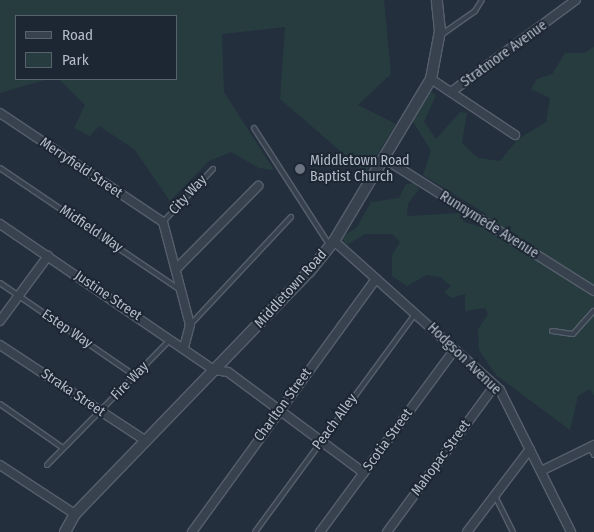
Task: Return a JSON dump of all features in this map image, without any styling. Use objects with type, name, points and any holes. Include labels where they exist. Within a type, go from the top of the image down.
[{"type":"street","name":"Middletown Road","points":[[65,532],[75,514],[214,370],[332,243],[385,159],[431,79],[440,36],[437,0]]},
{"type":"street","name":"Stratmore Avenue","points":[[431,79],[451,92],[576,0]]},
{"type":"street","points":[[451,92],[515,135]]},
{"type":"street","name":"Merryfield Street","points":[[0,113],[163,222]]},
{"type":"street","name":"Runnymede Avenue","points":[[385,159],[594,290]]},
{"type":"street","points":[[176,269],[258,186]]},
{"type":"street","points":[[163,222],[190,325],[184,348]]},
{"type":"street","name":"Justine Street","points":[[0,224],[172,339],[214,370],[228,372],[364,473]]},
{"type":"street","name":"Hodgson Avenue","points":[[332,243],[376,279],[495,385],[530,449],[571,532]]},
{"type":"street","points":[[0,321],[48,256]]},
{"type":"street","name":"Charlton Street","points":[[192,532],[278,410],[376,279]]},
{"type":"street","name":"Straka Street","points":[[0,345],[146,441]]},
{"type":"street","name":"Scotia Street","points":[[320,532],[455,349]]},
{"type":"street","name":"Mahopac Street","points":[[387,532],[495,385]]},
{"type":"street","points":[[541,471],[592,446]]},
{"type":"street","points":[[467,532],[530,449]]},
{"type":"street","points":[[0,465],[75,514]]},
{"type":"lane","points":[[440,36],[475,11],[482,0]]},
{"type":"lane","points":[[254,128],[332,243]]},
{"type":"lane","name":"Midfield Way","points":[[0,168],[181,291]]},
{"type":"lane","name":"City Way","points":[[163,222],[213,168]]},
{"type":"lane","points":[[190,325],[291,217]]},
{"type":"lane","name":"Estep Way","points":[[0,283],[134,375]]},
{"type":"lane","points":[[552,331],[574,334],[594,311]]},
{"type":"lane","name":"Peach Alley","points":[[255,532],[416,314]]},
{"type":"lane","name":"Fire Way","points":[[47,465],[134,375],[172,339]]},
{"type":"lane","points":[[0,404],[63,448]]},
{"type":"lane","points":[[592,446],[594,456]]},
{"type":"lane","points":[[494,495],[513,532]]},
{"type":"green space","points":[[0,0],[384,0],[391,74],[358,105],[396,124],[366,173],[280,99],[285,27],[222,34],[224,92],[274,170],[259,168],[231,152],[209,161],[170,201],[134,149],[99,126],[90,136],[74,128],[85,105],[60,80],[178,80],[178,15],[15,15],[15,80],[45,80],[0,93]]},
{"type":"green space","points":[[594,47],[594,396],[590,389],[578,396],[570,430],[496,375],[479,350],[478,329],[488,314],[485,308],[465,311],[465,294],[452,298],[444,292],[451,286],[440,277],[427,275],[407,286],[392,276],[392,255],[400,242],[392,234],[365,234],[347,245],[341,238],[357,227],[371,202],[399,198],[406,184],[414,183],[419,189],[408,204],[407,216],[460,213],[464,222],[484,228],[486,214],[423,175],[431,151],[412,120],[431,92],[436,95],[424,122],[436,139],[460,112],[467,113],[462,143],[478,158],[500,161],[518,139],[546,122],[550,98],[531,89],[537,79],[552,74],[565,53],[584,53]]},
{"type":"place","name":"Middletown Road Baptist Church","points":[[300,169]]}]
